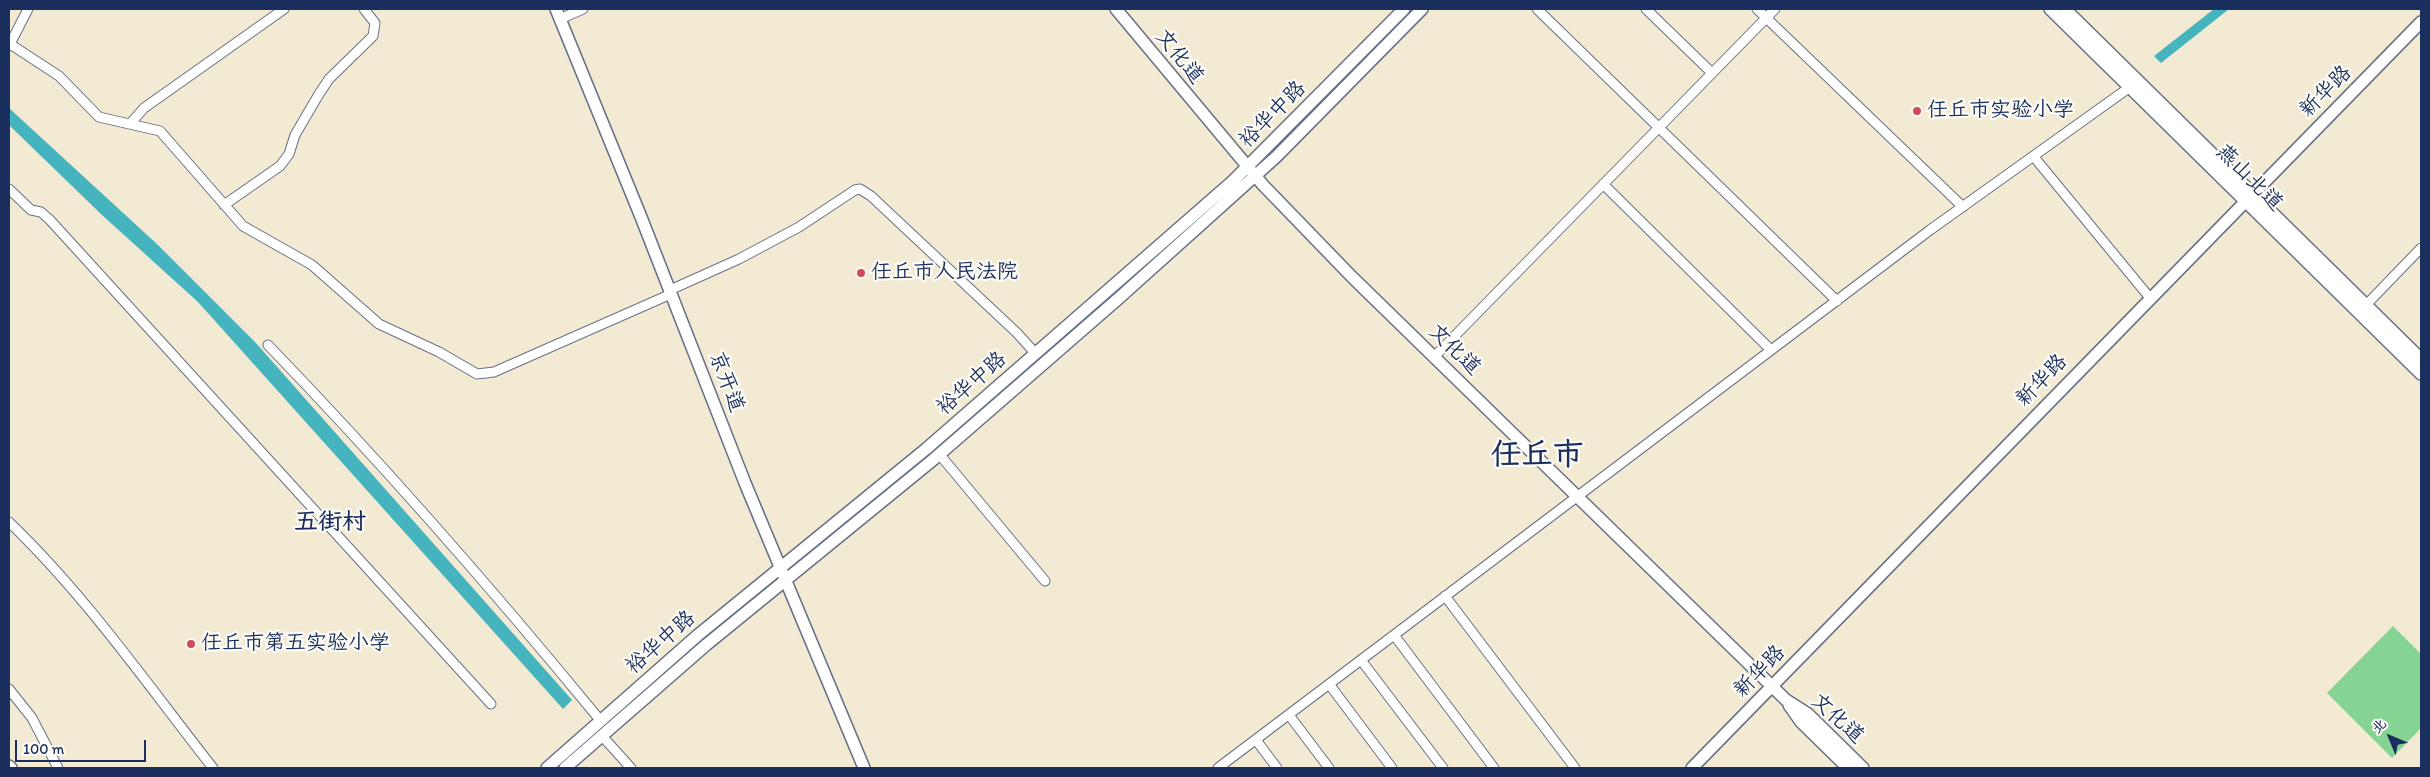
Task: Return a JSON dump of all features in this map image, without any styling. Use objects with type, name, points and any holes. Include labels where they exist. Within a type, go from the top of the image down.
[{"type":"main road","name":"文化道","points":[[1116,9],[1255,177],[1576,497],[1771,686],[1786,700],[1808,714],[1863,768]]},
{"type":"main road","name":"裕华中路","points":[[547,768],[698,635],[926,449],[1247,168],[1404,9]]},
{"type":"main road","name":"裕华中路","points":[[566,768],[706,645],[940,454],[1255,177],[1422,9]]},
{"type":"main road","name":"燕山北道","points":[[2050,9],[2130,88],[2366,305],[2421,359]]},
{"type":"main road","name":"燕山北道","points":[[2065,9],[2421,374]]},
{"type":"main road","name":"京开道","points":[[558,14],[781,568],[864,768]]},
{"type":"main road","name":"新华路","points":[[1692,768],[2421,22]]},
{"type":"main road","name":"文化道","points":[[1786,700],[1800,722],[1848,768]]},
{"type":"street","points":[[28,9],[9,45],[59,76],[99,117],[160,131],[224,205],[249,230],[312,265],[379,324],[439,352],[482,375],[494,372],[671,292],[799,227],[855,190],[860,189],[871,196],[1010,326],[1036,354]]},
{"type":"street","points":[[130,124],[144,108],[284,9]]},
{"type":"street","points":[[224,205],[280,166],[289,154],[295,135],[329,79],[373,36],[375,23],[364,9]]},
{"type":"street","points":[[558,14],[583,9]]},
{"type":"street","points":[[1537,9],[1836,301]]},
{"type":"street","points":[[1646,9],[1712,73]]},
{"type":"street","points":[[1757,9],[1963,207]]},
{"type":"street","points":[[1434,357],[1775,9]]},
{"type":"street","points":[[1218,768],[1836,301],[1963,207],[2130,88]]},
{"type":"street","points":[[2034,157],[2150,298]]},
{"type":"street","points":[[1603,184],[1771,350]]},
{"type":"street","points":[[9,189],[31,210],[41,212],[50,220],[491,704]]},
{"type":"street","points":[[2366,305],[2421,248]]},
{"type":"street","points":[[268,345],[322,400],[440,532],[600,720]]},
{"type":"street","points":[[940,454],[1045,582]]},
{"type":"street","points":[[9,522],[45,557],[76,592],[213,768]]},
{"type":"street","points":[[1445,596],[1575,768]]},
{"type":"street","points":[[1394,635],[1494,768]]},
{"type":"street","points":[[1361,660],[1443,768]]},
{"type":"street","points":[[1329,684],[1392,768]]},
{"type":"street","points":[[9,690],[32,718],[58,768]]},
{"type":"street","points":[[1289,715],[1329,768]]},
{"type":"street","points":[[602,736],[631,768]]},
{"type":"street","points":[[1256,740],[1277,768]]},
{"type":"green space","points":[[2393,626],[2421,654],[2421,728],[2392,758],[2327,693]]},
{"type":"water","points":[[2214,9],[2229,9],[2161,63],[2154,56]]},
{"type":"water","points":[[9,108],[158,245],[255,342],[572,700],[563,709],[198,302],[102,215],[9,125]]},
{"type":"place","name":"任丘市实验小学","points":[[1917,111]]},
{"type":"place","name":"任丘市人民法院","points":[[861,273]]},
{"type":"place","name":"任丘市第五实验小学","points":[[191,644]]},
{"type":"district","name":"任丘市","points":[[1537,456]]},
{"type":"district","name":"五街村","points":[[330,523]]}]
